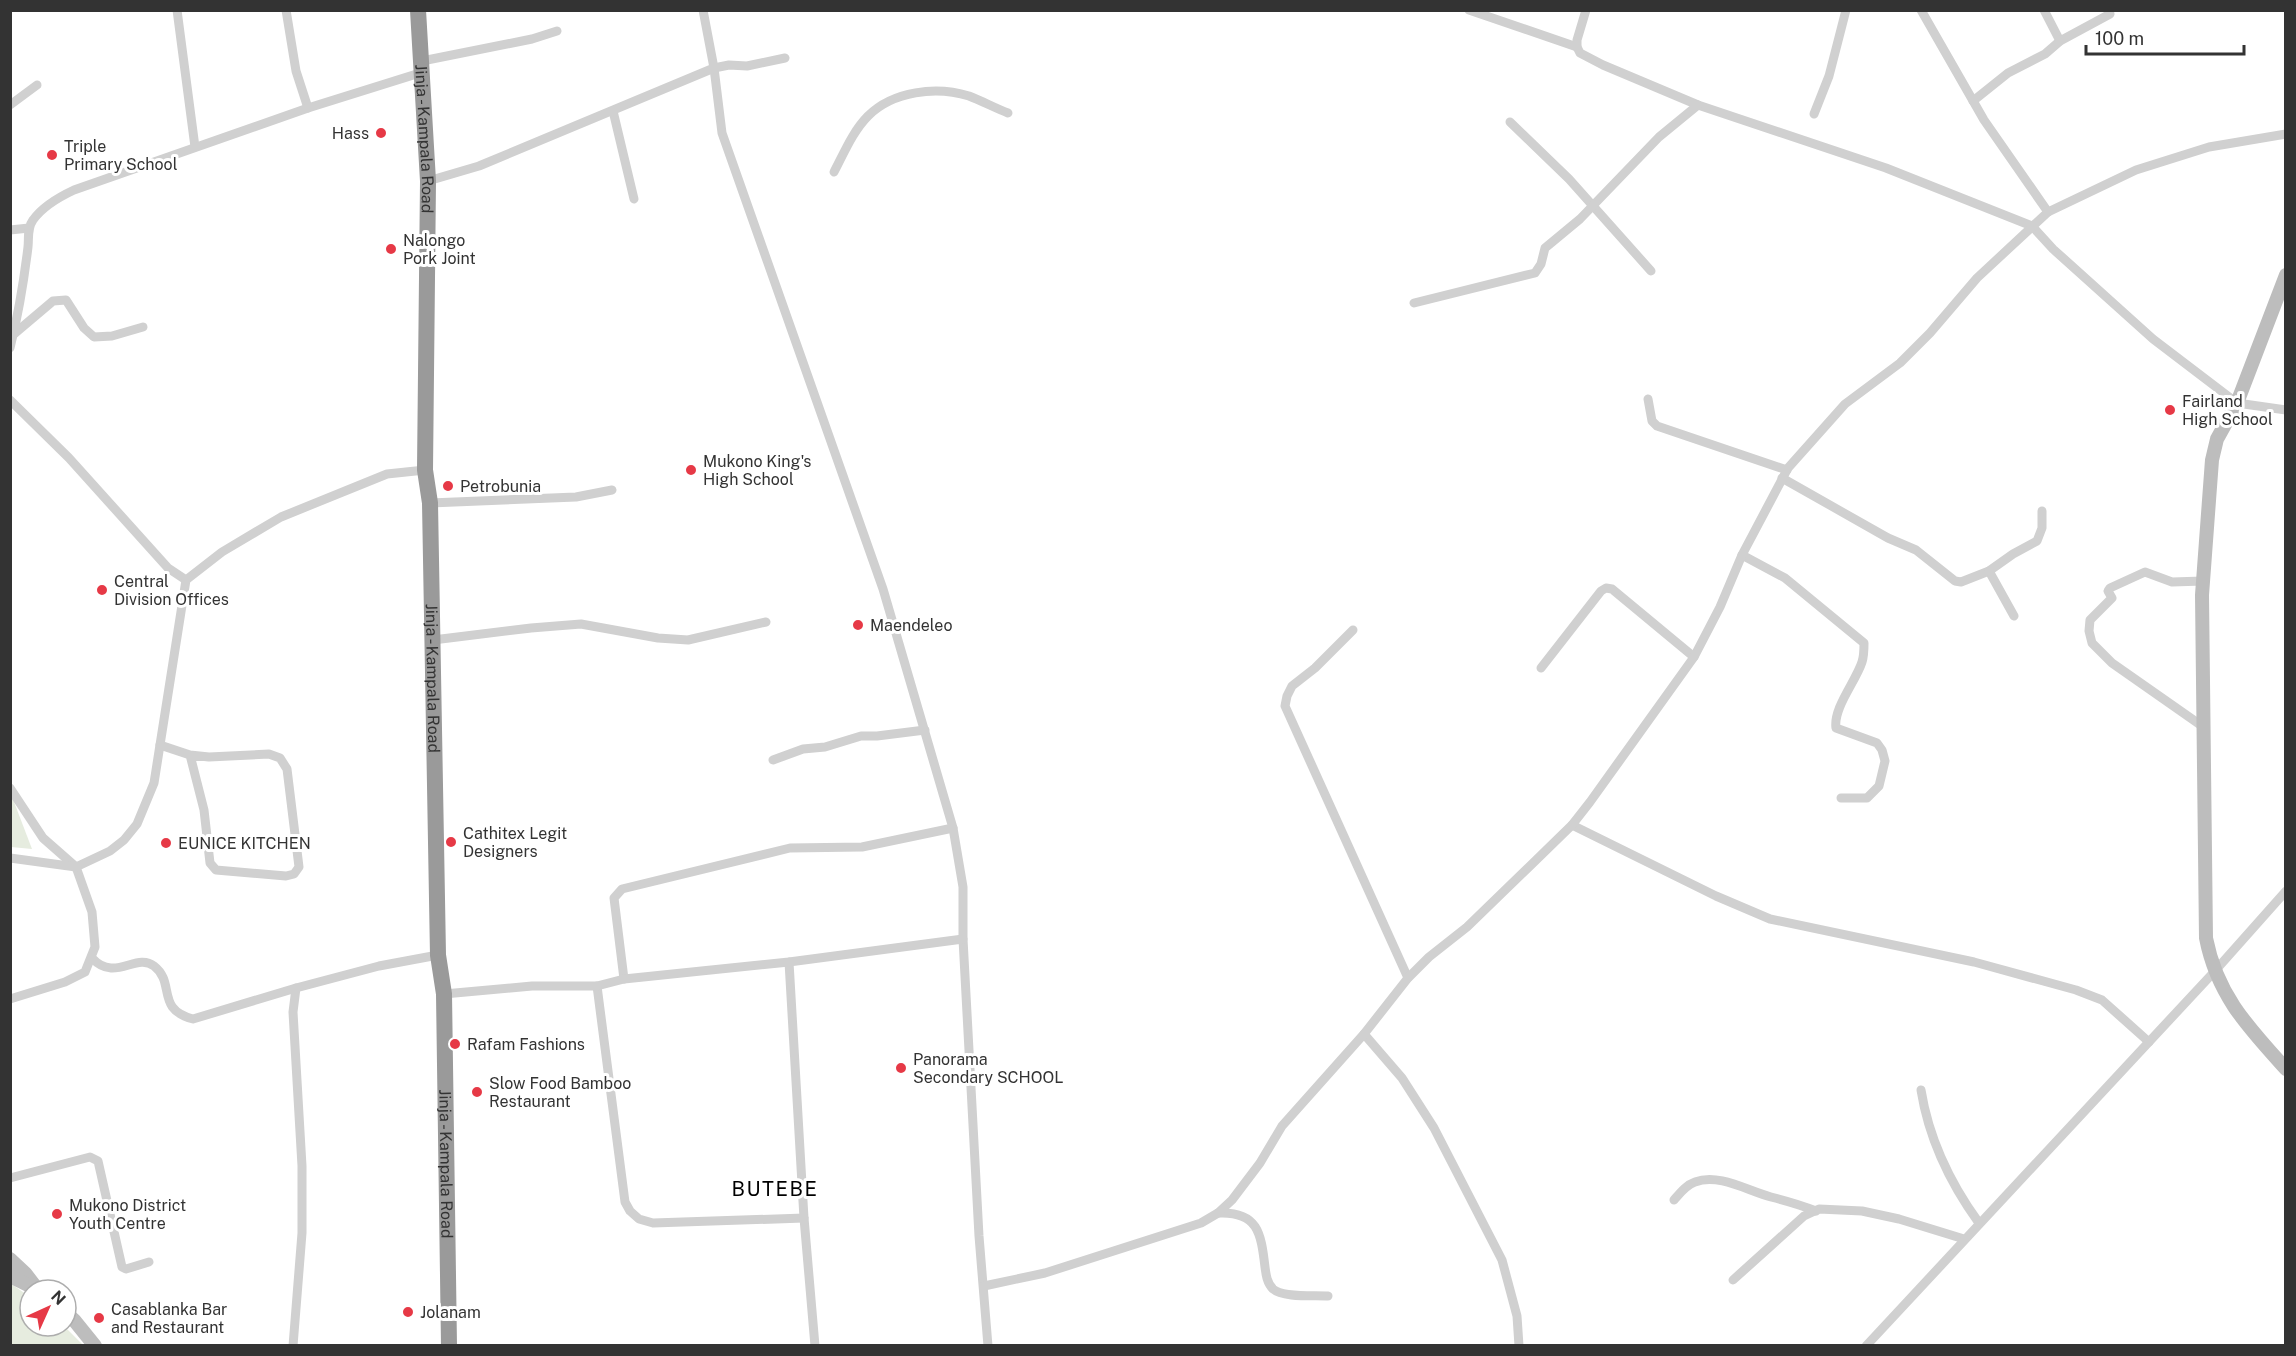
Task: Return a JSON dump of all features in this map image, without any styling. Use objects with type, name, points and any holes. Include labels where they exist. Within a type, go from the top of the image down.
[{"type":"highway","name":"Jinja - Kampala Road","points":[[418,10],[428,181],[425,470],[430,503],[438,955],[444,994],[449,1346]]},
{"type":"street","points":[[177,10],[195,147]]},
{"type":"street","points":[[286,10],[296,71],[308,108]]},
{"type":"street","points":[[703,10],[714,68],[722,133],[883,589],[953,828],[963,887],[963,939],[979,1236],[988,1346]]},
{"type":"street","points":[[1469,10],[1577,47]]},
{"type":"street","points":[[1586,10],[1577,47],[1580,53],[1698,105],[1886,168],[2032,226],[2053,249],[2153,339],[2237,403],[2286,410]]},
{"type":"street","points":[[1814,114],[1829,76],[1846,10]]},
{"type":"street","points":[[1921,10],[2000,144],[2048,212]]},
{"type":"street","points":[[2044,10],[2060,41]]},
{"type":"street","points":[[1973,101],[2008,73],[2045,54],[2060,41],[2110,14]]},
{"type":"street","points":[[10,348],[28,247],[29,228],[33,220],[46,207],[74,190],[422,67],[557,31]]},
{"type":"street","points":[[428,181],[479,166],[714,68],[753,65],[785,58]]},
{"type":"street","points":[[10,105],[37,86]]},
{"type":"street","points":[[834,172],[868,117],[895,98],[934,91],[954,92],[970,96],[1008,113]]},
{"type":"street","points":[[1414,303],[1534,273],[1541,264],[1545,248],[1593,206],[1659,137],[1698,105]]},
{"type":"street","points":[[612,111],[634,199]]},
{"type":"street","points":[[1510,122],[1569,180],[1651,271]]},
{"type":"street","points":[[984,1286],[1045,1273],[1108,1255],[1202,1223],[1218,1214],[1260,1163],[1282,1126],[1364,1034],[1408,978],[1429,957],[1467,927],[1572,825],[1694,657],[1720,607],[1742,555],[1785,474],[1845,404],[1900,363],[1930,333],[1977,278],[2048,212],[2136,170],[2209,147],[2286,134]]},
{"type":"street","points":[[10,230],[29,228]]},
{"type":"street","points":[[2286,275],[2237,403],[2217,439],[2212,460],[2203,581],[2202,726],[2206,938],[2214,972],[2228,999],[2256,1036],[2286,1069]]},
{"type":"street","points":[[14,334],[53,301],[61,299],[66,300],[84,328],[94,337],[112,336],[143,327]]},
{"type":"street","points":[[1648,399],[1652,421],[1657,426],[1785,474],[1888,538],[1916,550],[1955,581],[1961,582],[1989,572],[2013,554],[2037,541],[2042,528],[2042,511]]},
{"type":"street","points":[[10,400],[69,458],[168,568],[186,580]]},
{"type":"street","points":[[10,858],[76,867],[110,850],[124,840],[137,824],[154,783],[186,580],[222,552],[281,517],[387,474],[425,470]]},
{"type":"street","points":[[430,503],[576,497],[612,490]]},
{"type":"street","points":[[1742,555],[1785,578],[1864,643],[1862,661],[1835,722],[1836,728],[1877,743],[1885,761],[1879,786],[1867,798],[1841,798]]},
{"type":"street","points":[[1989,572],[2014,616]]},
{"type":"street","points":[[2202,726],[2112,663],[2092,643],[2088,625],[2090,620],[2112,598],[2110,588],[2137,574],[2145,572],[2172,582],[2203,581]]},
{"type":"street","points":[[1541,668],[1601,591],[1606,588],[1612,589],[1694,657]]},
{"type":"street","points":[[433,640],[580,624],[658,638],[688,640],[766,622]]},
{"type":"street","points":[[1353,630],[1315,668],[1292,686],[1285,706],[1408,978]]},
{"type":"street","points":[[773,760],[803,749],[825,747],[861,736],[925,730]]},
{"type":"street","points":[[160,745],[190,755],[209,757],[269,754],[280,758],[287,769],[299,867],[294,874],[286,876],[216,870],[210,863],[204,810],[190,755]]},
{"type":"street","points":[[10,788],[43,838],[76,867],[92,912],[95,947],[85,972],[65,982],[10,999]]},
{"type":"street","points":[[1572,825],[1716,896],[1770,919],[1974,962],[2076,990],[2102,1000],[2149,1042]]},
{"type":"street","points":[[624,979],[614,898],[622,889],[790,848],[862,848],[953,828]]},
{"type":"street","points":[[1866,1346],[2214,972],[2286,891]]},
{"type":"street","points":[[444,994],[532,986],[597,986],[624,979],[789,962],[963,939]]},
{"type":"street","points":[[92,958],[100,967],[109,969],[146,962],[154,966],[160,975],[172,1009],[180,1016],[193,1019],[379,966],[438,955]]},
{"type":"street","points":[[789,962],[804,1218],[815,1346]]},
{"type":"street","points":[[597,986],[618,1164],[625,1202],[630,1211],[639,1219],[653,1223],[804,1218]]},
{"type":"street","points":[[292,1346],[302,1233],[302,1166],[292,1012],[296,988]]},
{"type":"street","points":[[1364,1034],[1401,1078],[1434,1128],[1502,1260],[1517,1316],[1519,1346]]},
{"type":"street","points":[[1921,1090],[1923,1105],[1937,1149],[1949,1178],[1979,1223]]},
{"type":"street","points":[[10,1178],[90,1157],[98,1161],[122,1267],[126,1269],[148,1262]]},
{"type":"street","points":[[1674,1200],[1685,1188],[1696,1181],[1721,1180],[1816,1210],[1862,1211],[1899,1219],[1964,1239]]},
{"type":"street","points":[[1733,1280],[1804,1216],[1816,1210]]},
{"type":"street","points":[[1218,1214],[1233,1213],[1243,1216],[1257,1227],[1261,1238],[1267,1281],[1273,1289],[1282,1293],[1328,1296]]},
{"type":"street","points":[[10,1259],[29,1278]]},
{"type":"street","points":[[78,1325],[94,1346]]},
{"type":"shaded area","points":[[11,794],[32,849],[11,847]]},
{"type":"shaded area","points":[[10,1283],[18,1289],[18,1338],[76,1338],[83,1345],[11,1345]]},
{"type":"place","name":"Hass","points":[[381,133]]},
{"type":"place","name":"Triple Primary School","points":[[52,155]]},
{"type":"place","name":"Nalongo Pork Joint","points":[[391,249]]},
{"type":"place","name":"Fairland High School","points":[[2170,410]]},
{"type":"place","name":"Mukono King's High School","points":[[691,470]]},
{"type":"place","name":"Petrobunia","points":[[448,486]]},
{"type":"place","name":"Central Division Offices","points":[[102,590]]},
{"type":"place","name":"Maendeleo","points":[[858,625]]},
{"type":"place","name":"Cathitex Legit Designers","points":[[451,842]]},
{"type":"place","name":"EUNICE KITCHEN","points":[[166,843]]},
{"type":"place","name":"Rafam Fashions","points":[[455,1044]]},
{"type":"place","name":"Panorama Secondary SCHOOL","points":[[901,1068]]},
{"type":"place","name":"Slow Food Bamboo Restaurant","points":[[477,1092]]},
{"type":"place","name":"Mukono District Youth Centre","points":[[57,1214]]},
{"type":"place","name":"Jolanam","points":[[408,1312]]},
{"type":"place","name":"Casablanka Bar and Restaurant","points":[[99,1318]]},
{"type":"district","name":"BUTEBE","points":[[775,1189]]}]
